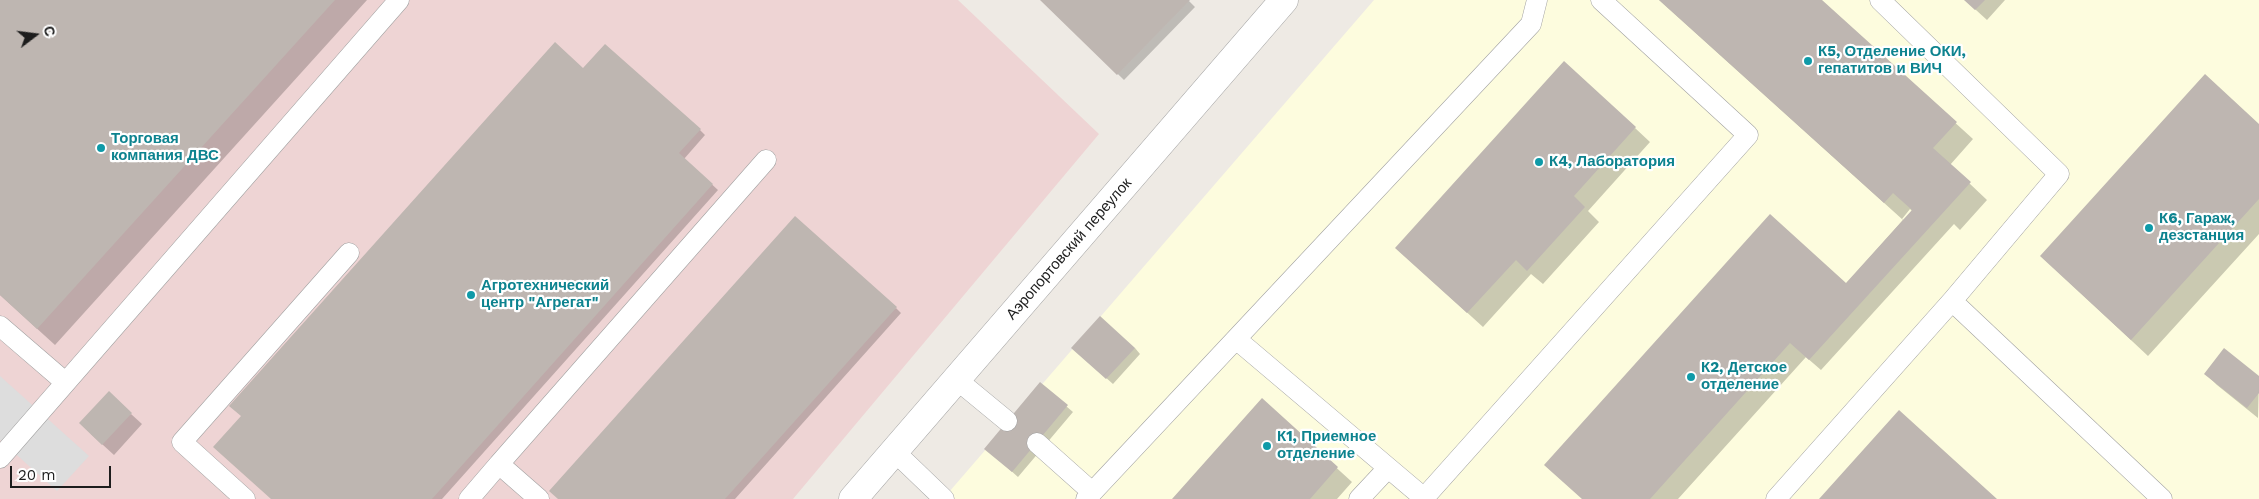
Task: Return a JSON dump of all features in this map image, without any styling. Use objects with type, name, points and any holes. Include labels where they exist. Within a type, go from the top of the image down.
[{"type":"street","name":"Аэропортовский переулок","points":[[853,499],[1284,0]]},
{"type":"lane","points":[[0,458],[399,0]]},
{"type":"lane","points":[[1037,443],[1089,496],[1531,24],[1537,0]]},
{"type":"lane","points":[[1236,339],[1425,498],[1748,135],[1601,0]]},
{"type":"lane","points":[[1776,499],[1952,301],[2059,174],[1880,0]]},
{"type":"lane","points":[[469,499],[766,160]]},
{"type":"lane","points":[[245,499],[182,442],[349,254]]},
{"type":"lane","points":[[1952,301],[2162,499]]},
{"type":"lane","points":[[0,326],[65,382]]},
{"type":"lane","points":[[956,379],[1007,422]]},
{"type":"lane","points":[[894,452],[944,499]]},
{"type":"lane","points":[[499,464],[539,499]]},
{"type":"lane","points":[[1359,499],[1388,468]]},
{"type":"shaded area","points":[[0,0],[958,0],[1099,134],[793,499],[0,499]]},
{"type":"shaded area","points":[[1374,0],[2259,0],[2259,499],[943,499]]},
{"type":"shaded area","points":[[0,376],[89,456],[57,491],[0,440]]},
{"type":"building","name":"Торговая компания ДВС","points":[[0,0],[335,0],[37,329],[0,295]]},
{"type":"building","points":[[1040,0],[1190,0],[1117,75]]},
{"type":"building","points":[[1659,0],[1822,0],[1957,122],[1933,148],[1971,182],[1809,360],[1790,343],[1650,499],[1582,499],[1544,465],[1770,214],[1846,283],[1912,210],[1893,193],[1884,203]]},
{"type":"building","points":[[1964,0],[1985,0],[1975,10]]},
{"type":"building","name":"Агротехнический центр \"Агрегат\"","points":[[555,42],[583,68],[605,44],[701,129],[679,153],[713,184],[432,499],[271,499],[213,447],[241,416],[229,406]]},
{"type":"building","name":"К4, Лаборатория","points":[[1564,61],[1636,127],[1574,196],[1585,207],[1527,271],[1516,260],[1467,313],[1395,248]]},
{"type":"building","name":"К6, Гараж, дезстанция","points":[[2205,74],[2259,124],[2259,199],[2131,340],[2040,256]]},
{"type":"building","points":[[795,216],[897,307],[725,499],[558,499],[549,491]]},
{"type":"building","points":[[1100,316],[1135,348],[1106,379],[1071,348]]},
{"type":"building","points":[[2224,348],[2259,376],[2259,393],[2247,408],[2204,374]]},
{"type":"building","points":[[1040,382],[1068,405],[1012,472],[984,449]]},
{"type":"building","points":[[109,391],[132,413],[102,445],[79,423]]},
{"type":"building","name":"К1, Приемное отделение","points":[[1262,398],[1338,467],[1310,499],[1172,499]]},
{"type":"building","points":[[1899,410],[1997,499],[1819,499]]},
{"type":"place","name":"К5, Отделение ОКИ, гепатитов и ВИЧ","points":[[1808,61]]},
{"type":"place","name":"Торговая компания ДВС","points":[[101,148]]},
{"type":"place","name":"К4, Лаборатория","points":[[1539,162]]},
{"type":"place","name":"К6, Гараж, дезстанция","points":[[2149,228]]},
{"type":"place","name":"Агротехнический центр \"Агрегат\"","points":[[471,295]]},
{"type":"place","name":"К2, Детское отделение","points":[[1691,377]]},
{"type":"place","name":"К1, Приемное отделение","points":[[1267,446]]}]
